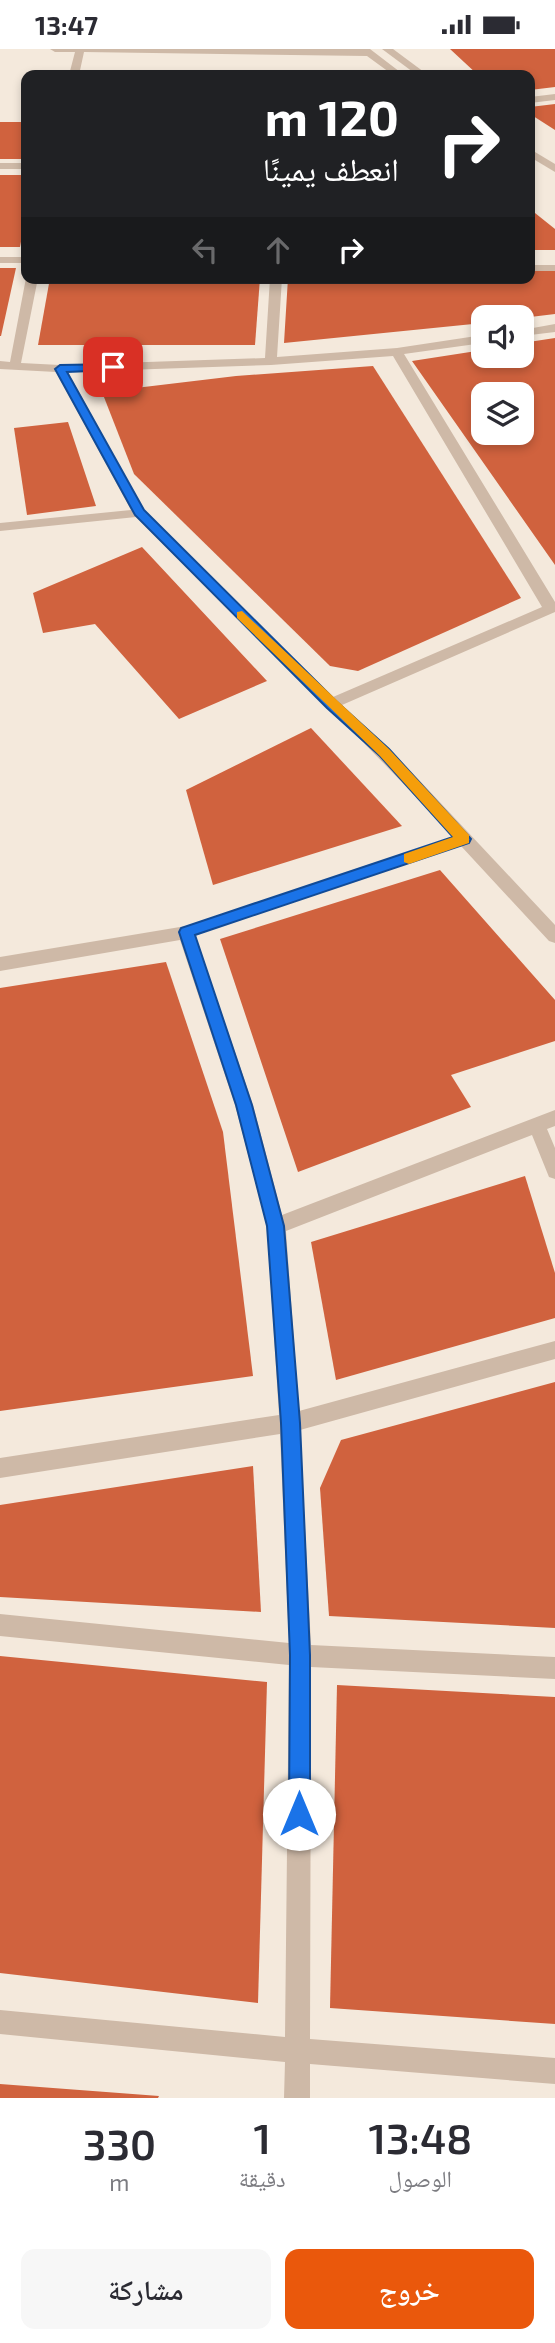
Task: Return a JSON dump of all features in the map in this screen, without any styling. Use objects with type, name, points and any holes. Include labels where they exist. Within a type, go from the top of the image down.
[{"type":"street","points":[[55,49],[366,51],[392,70]]},
{"type":"street","points":[[389,49],[416,70]]},
{"type":"street","points":[[75,70],[80,50]]},
{"type":"street","points":[[535,99],[555,97]]},
{"type":"street","points":[[535,155],[555,169]]},
{"type":"street","points":[[0,166],[21,166]]},
{"type":"street","points":[[535,169],[555,183]]},
{"type":"street","points":[[0,260],[21,260]]},
{"type":"street","points":[[535,268],[555,268]]},
{"type":"street","points":[[15,365],[31,284]]},
{"type":"street","points":[[271,361],[276,284]]},
{"type":"street","points":[[534,331],[555,328]]},
{"type":"street","points":[[0,365],[60,369],[271,361],[397,352],[471,341]]},
{"type":"street","points":[[331,704],[553,608],[397,352]]},
{"type":"street","points":[[60,369],[139,513],[331,704],[385,753],[555,936]]},
{"type":"street","points":[[0,527],[139,513]]},
{"type":"street","points":[[0,964],[186,932],[464,839]]},
{"type":"street","points":[[186,932],[244,1105],[276,1226],[290,1423],[300,1655],[297,2098]]},
{"type":"street","points":[[276,1226],[555,1118]]},
{"type":"street","points":[[537,1125],[555,1171]]},
{"type":"street","points":[[0,1468],[290,1423],[555,1350]]},
{"type":"street","points":[[0,1625],[300,1655],[555,1668]]},
{"type":"street","points":[[0,2022],[298,2051],[555,2070]]},
{"type":"building","points":[[450,49],[555,49],[555,87],[535,89],[535,70],[473,70]]},
{"type":"building","points":[[555,104],[555,130],[535,117],[535,106]]},
{"type":"building","points":[[0,122],[21,122],[21,159],[0,159]]},
{"type":"building","points":[[0,175],[21,175],[20,247],[0,247]]},
{"type":"building","points":[[535,213],[555,229],[555,250],[535,250]]},
{"type":"building","points":[[0,268],[16,268],[1,336],[0,336]]},
{"type":"building","points":[[535,270],[555,271],[555,314],[534,317],[534,305],[471,305],[471,324],[284,343],[288,284],[535,284]]},
{"type":"building","points":[[49,284],[260,284],[255,345],[38,345]]},
{"type":"building","points":[[555,338],[555,565],[412,361],[471,352],[471,368],[534,368],[534,341]]},
{"type":"building","points":[[373,366],[521,598],[358,671],[330,666],[134,474],[102,392],[236,376]]},
{"type":"building","points":[[68,422],[96,506],[27,515],[14,428]]},
{"type":"building","points":[[142,547],[267,681],[179,719],[95,624],[43,633],[33,593]]},
{"type":"building","points":[[311,728],[402,826],[213,885],[186,790]]},
{"type":"building","points":[[440,870],[555,1000],[555,1041],[451,1075],[471,1107],[298,1172],[220,939]]},
{"type":"building","points":[[166,962],[223,1132],[253,1376],[0,1411],[0,988]]},
{"type":"building","points":[[525,1176],[555,1273],[555,1318],[336,1380],[311,1242]]},
{"type":"building","points":[[555,1382],[555,1628],[329,1616],[320,1488],[341,1440]]},
{"type":"building","points":[[253,1466],[261,1612],[0,1597],[0,1505]]},
{"type":"building","points":[[0,1656],[267,1682],[258,2003],[0,1973]]},
{"type":"building","points":[[337,1685],[555,1697],[555,2024],[330,2008]]},
{"type":"building","points":[[0,2084],[159,2096],[0,2098]]},
{"type":"slow traffic","points":[[242,615],[331,704],[385,753],[464,839],[409,858]]},
{"type":"route","points":[[113,367],[60,369],[139,513],[331,704],[385,753],[464,839],[186,932],[244,1105],[276,1226],[290,1423],[300,1655],[299,1814]]}]
